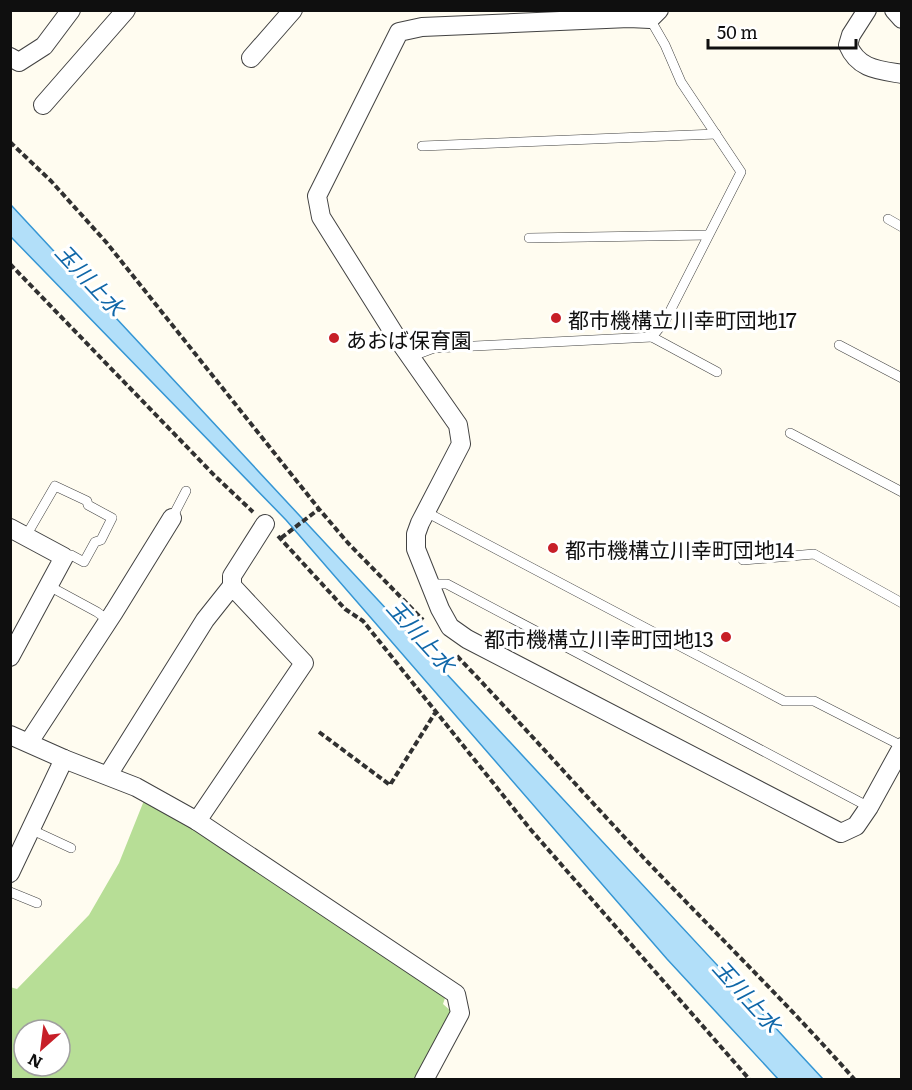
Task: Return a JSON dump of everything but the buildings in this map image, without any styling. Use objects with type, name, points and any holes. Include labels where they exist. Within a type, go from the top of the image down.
[{"type":"street","points":[[10,57],[19,62],[44,46],[71,10]]},
{"type":"street","points":[[43,105],[126,10]]},
{"type":"street","points":[[251,58],[293,10]]},
{"type":"street","points":[[867,10],[851,35],[848,45],[851,54],[870,69],[902,74]]},
{"type":"street","points":[[894,10],[902,19]]},
{"type":"street","points":[[654,15],[422,27],[399,32],[317,196],[321,217],[410,357],[458,425],[461,444],[420,523],[416,549],[440,609],[450,627],[467,639],[841,832],[856,826],[896,772],[902,747]]},
{"type":"street","points":[[29,742],[171,518]]},
{"type":"street","points":[[108,775],[205,621],[232,586],[232,576],[266,524]]},
{"type":"street","points":[[10,657],[64,558],[18,532]]},
{"type":"street","points":[[197,821],[304,663],[232,586]]},
{"type":"street","points":[[10,735],[136,787],[197,821],[456,994],[460,1013],[424,1080]]},
{"type":"street","points":[[10,873],[64,759]]},
{"type":"lane","points":[[652,337],[665,321],[741,172],[681,82],[654,15]]},
{"type":"lane","points":[[422,146],[716,134]]},
{"type":"lane","points":[[888,219],[902,227]]},
{"type":"lane","points":[[529,238],[708,235]]},
{"type":"lane","points":[[410,357],[434,348],[652,337],[717,372]]},
{"type":"lane","points":[[839,345],[902,378]]},
{"type":"lane","points":[[790,433],[902,492]]},
{"type":"lane","points":[[18,532],[55,486],[87,501],[88,506],[112,518],[100,540],[94,542],[84,562],[71,555],[64,558]]},
{"type":"lane","points":[[171,518],[186,491]]},
{"type":"lane","points":[[426,512],[784,701],[814,701],[902,747]]},
{"type":"lane","points":[[743,560],[814,554],[902,603]]},
{"type":"lane","points":[[431,584],[447,584],[869,807]]},
{"type":"lane","points":[[49,586],[108,620]]},
{"type":"lane","points":[[30,829],[71,848]]},
{"type":"lane","points":[[10,892],[37,903]]},
{"type":"path","points":[[10,264],[215,476],[281,538],[345,609],[363,621],[531,831],[750,1080]]},
{"type":"path","points":[[281,538],[319,509]]},
{"type":"path","points":[[319,732],[390,786],[435,713]]},
{"type":"green space","points":[[145,798],[254,866],[445,998],[443,1004],[453,1013],[416,1079],[11,1079],[10,987],[17,989],[89,915],[119,863]]},
{"type":"water","points":[[11,205],[823,1079],[778,1079],[667,959],[286,520],[11,237]]},
{"type":"place","name":"都市機構立川幸町団地17","points":[[556,318]]},
{"type":"place","name":"あおば保育園","points":[[334,338]]},
{"type":"place","name":"都市機構立川幸町団地14","points":[[553,548]]},
{"type":"place","name":"都市機構立川幸町団地13","points":[[726,637]]},
{"type":"water label","name":"玉川上水","points":[[91,279]]},
{"type":"water label","name":"玉川上水","points":[[422,635]]},
{"type":"water label","name":"玉川上水","points":[[748,995]]}]
